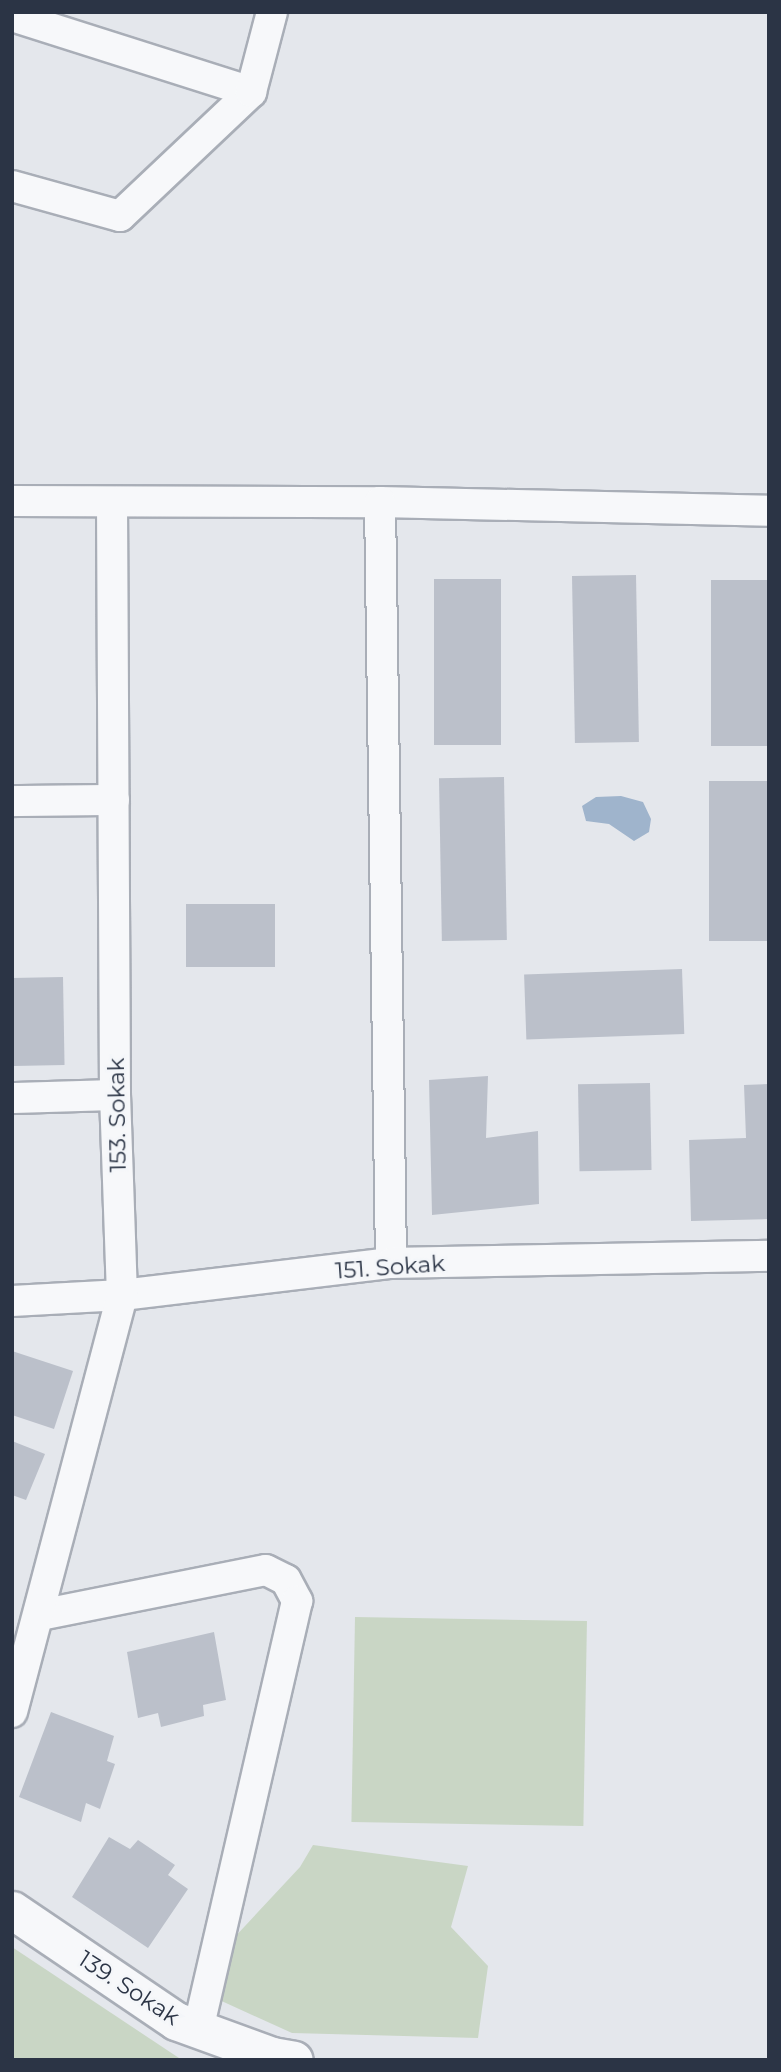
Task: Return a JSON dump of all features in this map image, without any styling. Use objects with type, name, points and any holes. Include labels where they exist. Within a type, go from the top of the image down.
[{"type":"street","points":[[12,186],[120,216],[251,92],[272,12]]},
{"type":"street","points":[[12,16],[251,92]]},
{"type":"street","points":[[12,501],[380,502],[769,512]]},
{"type":"street","points":[[380,502],[391,1264]]},
{"type":"street","name":"153. Sokak","points":[[12,1712],[40,1615],[122,1295],[115,1095],[112,503]]},
{"type":"street","points":[[12,802],[114,800]]},
{"type":"street","points":[[12,1098],[115,1095]]},
{"type":"street","name":"151. Sokak","points":[[12,1301],[122,1295],[391,1264],[769,1256]]},
{"type":"street","points":[[40,1615],[266,1570],[286,1580],[297,1601],[198,2029]]},
{"type":"street","name":"139. Sokak","points":[[12,1910],[176,2021],[295,2060]]},
{"type":"green space","points":[[355,1617],[587,1621],[583,1826],[351,1822]]},
{"type":"green space","points":[[313,1845],[468,1866],[451,1927],[488,1966],[478,2038],[292,2033],[215,1998],[231,1941],[300,1867]]},
{"type":"green space","points":[[12,1947],[182,2060],[12,2060]]},
{"type":"water","points":[[621,796],[643,802],[651,819],[649,832],[634,841],[609,824],[586,821],[582,806],[596,797]]},
{"type":"building","points":[[636,575],[639,742],[575,743],[572,576]]},
{"type":"building","points":[[434,579],[501,579],[501,745],[434,745]]},
{"type":"building","points":[[711,580],[769,580],[769,746],[711,746]]},
{"type":"building","points":[[504,777],[507,940],[442,941],[439,778]]},
{"type":"building","points":[[709,781],[769,781],[769,941],[709,941]]},
{"type":"building","points":[[186,904],[275,904],[275,967],[186,967]]},
{"type":"building","points":[[682,969],[684,1034],[526,1039],[524,975]]},
{"type":"building","points":[[63,977],[65,1065],[14,1066],[12,978]]},
{"type":"building","points":[[488,1076],[486,1138],[538,1131],[539,1204],[432,1215],[429,1080]]},
{"type":"building","points":[[650,1083],[652,1170],[580,1171],[578,1084]]},
{"type":"building","points":[[769,1084],[769,1219],[691,1221],[689,1140],[746,1138],[744,1085]]},
{"type":"building","points":[[12,1351],[73,1371],[54,1429],[12,1415]]},
{"type":"building","points":[[12,1441],[45,1454],[26,1500],[12,1495]]},
{"type":"building","points":[[214,1632],[226,1700],[203,1705],[204,1716],[161,1727],[158,1713],[138,1718],[127,1652]]},
{"type":"building","points":[[51,1712],[114,1736],[107,1761],[115,1764],[100,1809],[86,1803],[81,1822],[19,1797]]},
{"type":"building","points":[[109,1837],[130,1849],[138,1840],[175,1865],[168,1875],[188,1889],[148,1948],[72,1897]]}]
